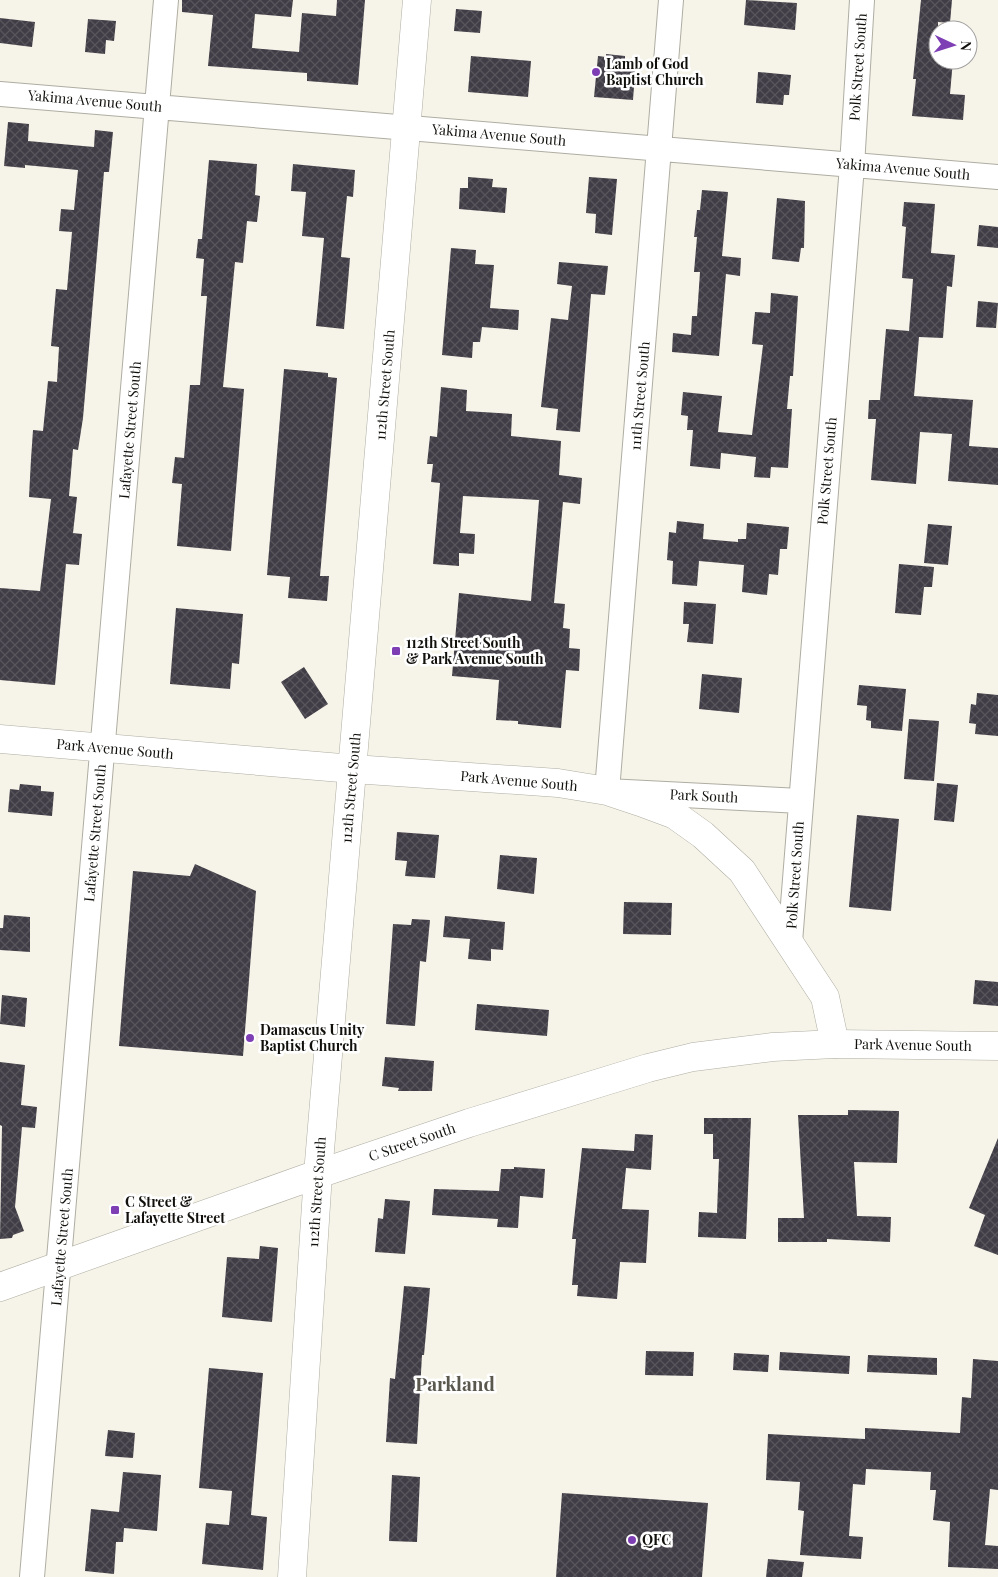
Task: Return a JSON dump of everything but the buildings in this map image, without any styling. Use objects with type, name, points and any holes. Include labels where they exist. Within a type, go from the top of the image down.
[{"type":"main road","name":"112th Street South","points":[[292,1577],[318,1174],[417,0]]},
{"type":"main road","name":"Park Avenue South","points":[[0,739],[353,769],[558,783],[607,791],[674,814],[703,835],[742,871],[825,997],[835,1044],[998,1046]]},
{"type":"main road","name":"C Street South","points":[[0,1288],[60,1264],[468,1123],[648,1068],[725,1052],[835,1044]]},
{"type":"street","name":"Lafayette Street South","points":[[32,1577],[166,0]]},
{"type":"street","name":"111th Street South","points":[[607,791],[671,0]]},
{"type":"street","name":"Polk Street South","points":[[790,942],[852,166],[862,0]]},
{"type":"street","name":"Yakima Avenue South","points":[[0,94],[998,177]]},
{"type":"street","name":"Park South","points":[[607,791],[800,801]]},
{"type":"place","name":"Lamb of God Baptist Church","points":[[596,72]]},
{"type":"place","name":"112th Street South & Park Avenue South","points":[[396,651]]},
{"type":"place","name":"Damascus Unity Baptist Church","points":[[250,1038]]},
{"type":"place","name":"C Street & Lafayette Street","points":[[115,1210]]},
{"type":"place","name":"QFC","points":[[632,1540]]},
{"type":"district","name":"Parkland","points":[[455,1384]]}]
